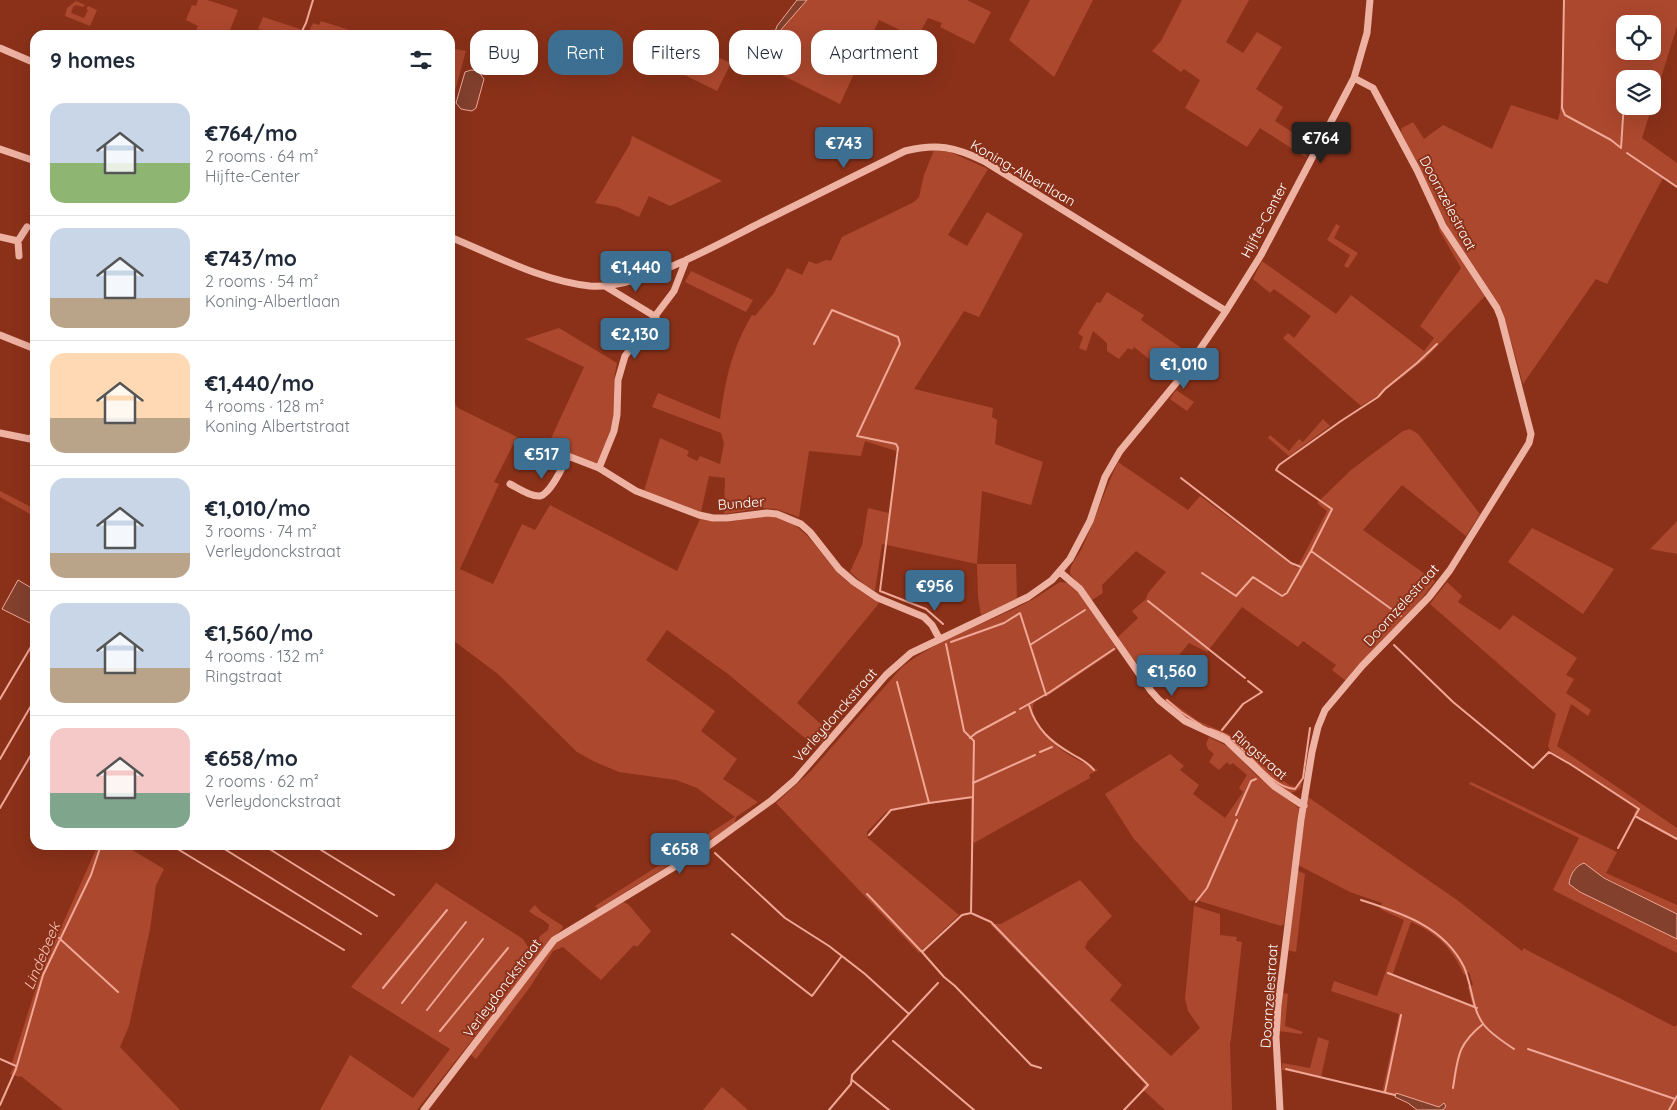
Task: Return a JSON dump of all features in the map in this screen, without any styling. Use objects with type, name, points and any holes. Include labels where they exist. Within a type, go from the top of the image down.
[{"type":"street","name":"Hijfte-Center","points":[[1226,311],[1261,255],[1354,78],[1367,33],[1370,0]]},
{"type":"street","points":[[0,48],[30,61]]},
{"type":"street","name":"Doornzelestraat","points":[[1280,1110],[1276,1038],[1278,1006],[1286,931],[1306,788],[1318,726],[1324,710],[1362,666],[1429,597],[1450,570],[1529,443],[1531,434],[1497,308],[1444,226],[1417,170],[1373,88],[1354,78]]},
{"type":"street","name":"Koning-Albertlaan","points":[[455,240],[551,279],[576,284],[606,286],[639,278],[686,260],[905,151],[924,146],[948,147],[963,151],[984,161],[1226,311]]},
{"type":"street","points":[[0,149],[30,159]]},
{"type":"street","points":[[19,256],[18,241],[27,226]]},
{"type":"street","points":[[0,237],[18,241]]},
{"type":"street","points":[[599,468],[614,431],[621,366],[632,345],[656,317],[674,291],[686,260]]},
{"type":"street","points":[[606,286],[656,317]]},
{"type":"street","name":"Verleydonckstraat","points":[[424,1110],[554,940],[707,846],[772,800],[796,780],[896,665],[911,653],[1028,597],[1042,589],[1060,572],[1083,537],[1105,477],[1120,452],[1181,377],[1226,311]]},
{"type":"street","points":[[0,335],[30,347]]},
{"type":"street","points":[[0,433],[30,439]]},
{"type":"street","name":"Bunder","points":[[510,484],[534,495],[541,496],[549,491],[568,456],[599,468],[636,491],[699,515],[727,518],[767,513],[777,514],[800,524],[810,532],[839,568],[854,582],[878,598],[924,617],[932,625],[939,638]]},
{"type":"street","name":"Ringstraat","points":[[1060,572],[1080,590],[1159,700],[1191,725],[1226,740],[1262,775],[1304,806]]},
{"type":"street","points":[[1289,796],[1306,788]]},
{"type":"shaded area","points":[[198,0],[207,0],[238,10],[230,30],[196,30],[198,26],[186,20],[192,5],[196,6]]},
{"type":"shaded area","points":[[797,0],[967,0],[991,12],[974,44],[940,27],[942,23],[928,18],[921,30],[900,30],[879,20],[874,30],[811,30],[811,75],[853,75],[840,104],[782,75],[801,75],[801,30],[778,30]]},
{"type":"shaded area","points":[[797,0],[807,0],[781,30],[776,30]]},
{"type":"shaded area","points":[[1030,0],[1093,0],[1054,77],[1009,40]]},
{"type":"shaded area","points":[[1182,0],[1249,0],[1226,42],[1243,53],[1257,32],[1282,47],[1256,89],[1283,107],[1275,121],[1312,145],[1305,157],[1260,128],[1247,147],[1185,108],[1200,80],[1184,69],[1181,72],[1152,51],[1161,41]]},
{"type":"shaded area","points":[[1565,0],[1677,0],[1677,26],[1661,78],[1661,70],[1616,70],[1616,115],[1649,115],[1642,138],[1677,163],[1677,188],[1663,178],[1607,284],[1596,279],[1523,384],[1502,309],[1450,231],[1401,132],[1402,128],[1413,122],[1424,139],[1443,125],[1492,149],[1511,105],[1558,120],[1560,112]]},
{"type":"shaded area","points":[[76,1],[85,5],[83,7],[76,5],[71,13],[84,18],[88,6],[97,10],[90,26],[65,16],[67,8]]},
{"type":"shaded area","points":[[263,17],[300,29],[263,30],[258,29]]},
{"type":"shaded area","points":[[321,21],[349,30],[310,30],[313,23],[319,25]]},
{"type":"shaded area","points":[[455,49],[466,51],[455,91]]},
{"type":"shaded area","points":[[719,58],[729,62],[729,67],[717,91],[684,75],[719,75]]},
{"type":"shaded area","points":[[470,70],[470,75],[481,75],[484,79],[476,108],[472,111],[461,109],[456,103],[465,72]]},
{"type":"shaded area","points":[[632,136],[722,181],[670,206],[649,196],[639,217],[617,207],[595,203],[630,144]]},
{"type":"shaded area","points":[[934,150],[950,152],[988,169],[948,235],[967,246],[987,212],[1023,234],[979,317],[964,311],[914,389],[993,408],[992,417],[997,420],[995,444],[1043,462],[1031,505],[982,491],[977,564],[882,544],[875,591],[850,572],[862,545],[868,508],[889,513],[899,452],[865,441],[861,456],[809,451],[799,517],[776,509],[763,508],[724,514],[725,478],[709,476],[701,512],[644,491],[660,438],[689,451],[687,456],[697,461],[700,456],[720,464],[724,444],[721,433],[652,407],[658,393],[720,419],[727,378],[739,340],[752,315],[755,316],[774,293],[787,268],[802,275],[809,261],[816,264],[826,260],[831,261],[842,237],[914,202],[919,197],[924,175]]},
{"type":"shaded area","points":[[1438,222],[1485,296],[1425,359],[1382,393],[1361,406],[1283,338],[1288,333],[1294,338],[1311,316],[1274,289],[1270,293],[1253,279],[1262,261],[1336,314],[1351,295],[1424,351],[1434,338],[1420,326],[1461,268],[1439,230]]},
{"type":"shaded area","points":[[1336,224],[1340,226],[1334,238],[1358,253],[1348,268],[1344,266],[1350,255],[1327,240]]},
{"type":"shaded area","points":[[691,271],[753,300],[746,312],[685,282]]},
{"type":"shaded area","points":[[1107,292],[1144,315],[1141,320],[1190,354],[1173,378],[1134,347],[1132,350],[1128,348],[1119,359],[1107,351],[1107,343],[1093,331],[1086,351],[1079,348],[1083,337],[1078,333],[1097,302],[1100,303]]},
{"type":"shaded area","points":[[559,328],[617,363],[614,379],[614,420],[598,464],[548,445],[584,367],[525,339]]},
{"type":"shaded area","points":[[1176,390],[1194,402],[1187,411],[1170,399]]},
{"type":"shaded area","points":[[455,404],[458,408],[517,437],[494,482],[499,484],[460,569],[493,584],[522,524],[535,530],[550,505],[677,571],[700,519],[723,522],[771,516],[788,521],[797,527],[813,542],[841,576],[850,584],[880,602],[797,703],[830,732],[822,741],[815,745],[728,674],[667,630],[646,660],[715,711],[701,731],[737,759],[723,779],[758,802],[736,817],[734,825],[598,909],[595,906],[735,817],[697,788],[676,780],[619,772],[577,752],[498,674],[455,642]]},
{"type":"shaded area","points":[[1323,419],[1330,426],[1289,456],[1268,438],[1270,435],[1289,451],[1299,439],[1303,442]]},
{"type":"shaded area","points":[[1410,429],[1418,434],[1480,514],[1466,536],[1402,485],[1363,530],[1435,581],[1406,620],[1346,681],[1332,670],[1336,665],[1303,641],[1298,647],[1242,607],[1207,652],[1189,643],[1152,688],[1117,638],[1138,618],[1132,611],[1146,599],[1148,593],[1166,572],[1136,551],[1102,585],[1103,593],[1092,600],[1070,574],[1072,565],[1086,539],[1118,462],[1188,510],[1200,496],[1297,568],[1327,511],[1317,503],[1351,470],[1403,431]]},
{"type":"shaded area","points":[[0,491],[30,506],[30,514],[0,497]]},
{"type":"shaded area","points":[[1677,521],[1677,554],[1650,549],[1654,545]]},
{"type":"shaded area","points":[[1532,528],[1614,569],[1583,614],[1508,562]]},
{"type":"shaded area","points":[[977,564],[1016,564],[1017,599],[981,615],[978,597]]},
{"type":"shaded area","points":[[18,580],[30,587],[30,623],[2,609]]},
{"type":"shaded area","points":[[1060,582],[1068,583],[1079,592],[1117,649],[1046,697],[1044,695],[1039,698],[1033,706],[1033,711],[1038,724],[1059,748],[1098,770],[1089,775],[1090,778],[974,843],[971,839],[971,798],[901,808],[886,812],[867,832],[868,838],[959,915],[919,953],[776,803],[810,772],[902,667],[930,649],[1025,603]]},
{"type":"shaded area","points":[[1447,582],[1462,596],[1458,602],[1500,630],[1513,615],[1577,658],[1566,675],[1574,679],[1566,693],[1591,710],[1588,716],[1571,704],[1557,746],[1677,828],[1677,838],[1634,814],[1636,809],[1551,752],[1548,746],[1556,714],[1430,604]]},
{"type":"shaded area","points":[[1166,698],[1198,721],[1228,734],[1256,754],[1260,763],[1289,785],[1295,787],[1302,780],[1301,787],[1291,793],[1279,788],[1238,748],[1194,724],[1164,702]]},
{"type":"shaded area","points":[[1209,737],[1229,747],[1255,774],[1299,808],[1284,924],[1281,926],[1196,900],[1190,901],[1134,839],[1105,794],[1170,754],[1184,766],[1180,770],[1199,785],[1193,794],[1225,818],[1243,792],[1239,788],[1247,775],[1233,763],[1230,765],[1227,762],[1219,770],[1209,762],[1214,754],[1208,749],[1206,744]]},
{"type":"shaded area","points":[[1471,782],[1617,852],[1606,873],[1677,905],[1677,914],[1598,874],[1577,866],[1569,884],[1580,892],[1677,939],[1677,953],[1553,890],[1579,838],[1469,784]]},
{"type":"shaded area","points":[[1308,797],[1457,900],[1522,951],[1524,948],[1675,1027],[1677,1024],[1677,1110],[1420,1110],[1407,1099],[1382,1093],[1399,1014],[1331,991],[1334,981],[1377,996],[1404,920],[1380,909],[1382,903],[1350,892],[1298,865]],"holes":[[[1411,922],[1443,943],[1454,957],[1464,975],[1469,972],[1473,985],[1468,987],[1473,1007],[1392,976]]]},
{"type":"shaded area","points":[[96,850],[132,850],[164,869],[156,885],[150,929],[129,1026],[120,1047],[180,1110],[63,1110],[21,1076],[10,1074],[15,1065],[12,1063],[41,972]]},
{"type":"shaded area","points":[[1584,863],[1604,878],[1677,914],[1677,939],[1580,892],[1569,884],[1570,877],[1574,871]]},
{"type":"shaded area","points":[[1297,870],[1305,874],[1296,952],[1287,950]]},
{"type":"shaded area","points":[[1080,880],[1112,916],[1087,942],[1085,948],[1122,985],[1110,1000],[1171,1056],[1200,1028],[1188,1011],[1185,999],[1194,906],[1220,914],[1220,935],[1237,937],[1236,941],[1242,942],[1230,1043],[1232,1110],[1165,1110],[1142,1089],[1145,1084],[990,924],[1001,924]]},
{"type":"shaded area","points":[[436,883],[523,939],[532,954],[540,942],[539,937],[548,930],[549,925],[529,911],[535,905],[541,912],[563,926],[562,929],[550,941],[417,1110],[320,1110],[350,1055],[413,1098],[450,1049],[351,987]]},
{"type":"shaded area","points":[[623,902],[628,904],[651,931],[637,947],[634,945],[601,980],[563,947],[553,951],[530,987],[476,1059],[471,1055],[555,943]]},
{"type":"shaded area","points":[[1283,993],[1288,994],[1285,1026],[1303,1032],[1301,1034],[1279,1031]]},
{"type":"shaded area","points":[[1318,1037],[1329,1041],[1321,1077],[1282,1070],[1282,1063],[1310,1068]]},
{"type":"shaded area","points":[[722,1087],[748,1110],[703,1110]]},
{"type":"shaded area","points":[[1396,1093],[1439,1107],[1444,1103],[1446,1106],[1443,1110],[1417,1110],[1395,1097]]},
{"type":"waterway","points":[[302,30],[313,0]]},
{"type":"waterway","points":[[1564,0],[1562,108],[1565,115],[1611,140],[1621,148]]},
{"type":"waterway","points":[[1621,148],[1623,115]]},
{"type":"waterway","points":[[1627,153],[1677,187]]},
{"type":"waterway","points":[[814,344],[832,310],[898,337],[900,344],[857,436],[896,444],[898,448],[880,591],[926,609],[943,624]]},
{"type":"waterway","points":[[1401,616],[1311,551],[1332,509],[1276,470],[1279,465],[1378,397],[1437,344]]},
{"type":"waterway","points":[[1181,478],[1291,563],[1301,567]]},
{"type":"waterway","points":[[1202,573],[1236,596],[1253,577],[1282,596],[1287,593],[1311,551]]},
{"type":"waterway","points":[[1148,601],[1245,678]]},
{"type":"waterway","points":[[1030,645],[1085,610]]},
{"type":"waterway","points":[[951,642],[1004,623],[1020,613],[1046,695]]},
{"type":"waterway","points":[[946,644],[964,731],[974,741],[971,913],[991,922],[1148,1085],[1124,1110]]},
{"type":"waterway","points":[[1394,645],[1453,702],[1533,768],[1549,752],[1639,809],[1635,816]]},
{"type":"waterway","points":[[0,699],[30,648]]},
{"type":"waterway","points":[[1020,709],[1050,692],[1114,649]]},
{"type":"waterway","points":[[1222,730],[1243,704],[1262,692],[1248,681]]},
{"type":"waterway","points":[[897,682],[929,803],[973,797]]},
{"type":"waterway","points":[[1167,700],[1201,725]]},
{"type":"waterway","points":[[1029,705],[1032,714],[1045,734],[1057,745],[1087,763],[1094,770]]},
{"type":"waterway","points":[[0,759],[30,708]]},
{"type":"waterway","points":[[970,738],[1015,712]]},
{"type":"waterway","points":[[1210,729],[1231,739],[1278,783],[1295,789],[1303,778],[1310,728]]},
{"type":"waterway","points":[[1040,752],[1052,747]]},
{"type":"waterway","points":[[973,783],[1035,755]]},
{"type":"waterway","points":[[0,808],[30,757]]},
{"type":"waterway","points":[[1236,815],[1251,781],[1256,779]]},
{"type":"waterway","points":[[869,835],[891,810],[929,803]]},
{"type":"waterway","points":[[1618,848],[1635,816],[1677,839]]},
{"type":"waterway","points":[[1196,902],[1207,888],[1237,820]]},
{"type":"waterway","name":"Lindebeek","points":[[0,1105],[16,1069],[43,975],[91,875],[99,850]]},
{"type":"waterway","points":[[179,850],[344,950]]},
{"type":"waterway","points":[[226,850],[361,934]]},
{"type":"waterway","points":[[271,850],[377,916]]},
{"type":"waterway","points":[[321,850],[394,895]]},
{"type":"waterway","points":[[715,853],[785,918],[829,946],[865,974],[909,1014]]},
{"type":"waterway","points":[[867,894],[922,952]]},
{"type":"waterway","points":[[1361,900],[1406,916],[1433,931],[1445,941],[1464,967],[1480,1019],[1491,1032],[1514,1049]]},
{"type":"waterway","points":[[383,988],[447,910]]},
{"type":"waterway","points":[[971,913],[962,915],[922,952],[944,977],[1031,1065],[1041,1068]]},
{"type":"waterway","points":[[402,1003],[466,922]]},
{"type":"waterway","points":[[732,934],[812,996],[841,957]]},
{"type":"waterway","points":[[59,938],[118,992]]},
{"type":"waterway","points":[[427,1010],[483,939]]},
{"type":"waterway","points":[[440,1031],[508,948]]},
{"type":"waterway","points":[[1388,973],[1477,1008]]},
{"type":"waterway","points":[[829,1110],[851,1084],[852,1075],[938,983]]},
{"type":"waterway","points":[[1385,1092],[1401,1015]]},
{"type":"waterway","points":[[1453,1088],[1456,1068],[1463,1045],[1483,1024]]},
{"type":"waterway","points":[[893,1041],[974,1110]]},
{"type":"waterway","points":[[1528,1049],[1675,1099]]},
{"type":"waterway","points":[[0,1059],[16,1066]]},
{"type":"waterway","points":[[1286,1069],[1395,1095]]},
{"type":"waterway","points":[[852,1080],[889,1110]]},
{"type":"waterway","points":[[1669,1110],[1677,1096]]}]
